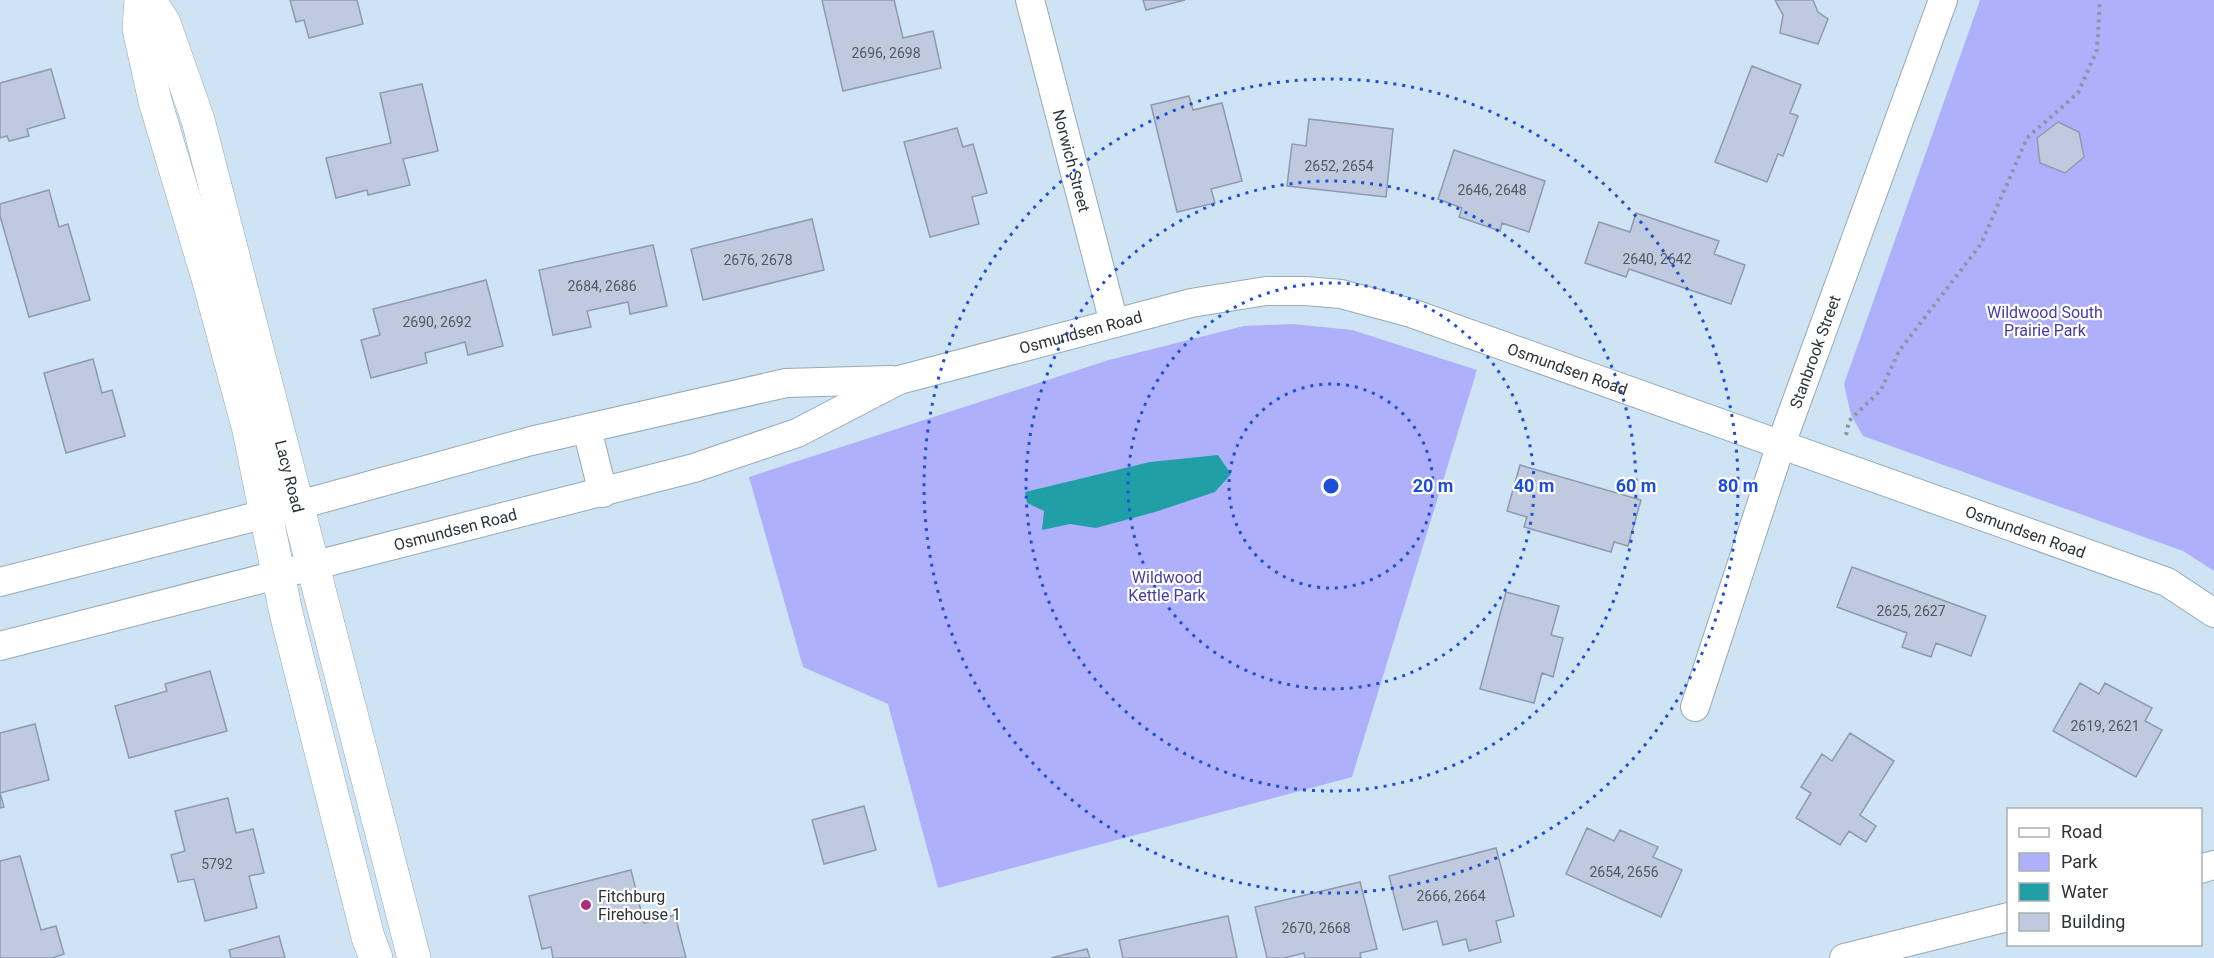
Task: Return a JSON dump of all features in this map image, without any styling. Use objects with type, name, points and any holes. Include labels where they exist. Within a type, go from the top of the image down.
[{"type":"street","name":"Lacy Road","points":[[141,0],[139,29],[155,101],[211,289],[249,430],[278,574],[368,937],[376,958]]},
{"type":"street","name":"Lacy Road","points":[[149,0],[164,23],[198,120],[315,566],[414,958]]},
{"type":"street","name":"Norwich Street","points":[[1030,0],[1114,323]]},
{"type":"street","name":"Stanbrook Street","points":[[1695,707],[1781,444],[1942,0]]},
{"type":"street","name":"Osmundsen Road","points":[[0,646],[694,468],[796,433],[899,380],[1191,303],[1266,291],[1341,294],[1411,313],[2167,582],[2214,612]]},
{"type":"street","name":"Osmundsen Road","points":[[0,582],[266,514],[531,441],[786,383],[899,380]]},
{"type":"street","points":[[587,429],[603,493]]},
{"type":"street","points":[[1845,958],[2007,917]]},
{"type":"path","points":[[1839,465],[1849,421],[1881,390],[1899,351],[1981,244],[2027,138],[2078,93],[2097,50],[2100,0]]},
{"type":"green space","name":"Wildwood South Prairie Park","points":[[1980,0],[2214,0],[2214,571],[2183,551],[1863,436],[1851,415],[1844,384]]},
{"type":"green space","name":"Wildwood Kettle Park","points":[[1293,324],[1352,330],[1477,370],[1352,777],[938,888],[888,704],[803,667],[749,477],[1109,360],[1244,326]]},
{"type":"water","points":[[1218,455],[1231,474],[1215,492],[1096,528],[1070,524],[1042,530],[1044,511],[1027,503],[1025,492],[1150,462]]},
{"type":"building","points":[[290,0],[357,0],[363,24],[309,38],[304,20],[296,22]]},
{"type":"building","points":[[822,0],[894,0],[903,38],[933,31],[941,68],[843,91]]},
{"type":"building","points":[[1143,0],[1185,0],[1146,10]]},
{"type":"building","points":[[1775,0],[1813,0],[1818,12],[1828,19],[1818,44],[1780,33],[1783,15]]},
{"type":"building","points":[[1752,66],[1801,85],[1790,113],[1798,116],[1783,156],[1778,154],[1767,182],[1715,162]]},
{"type":"building","points":[[51,69],[65,118],[27,129],[29,136],[9,141],[7,136],[0,138],[0,83]]},
{"type":"building","points":[[422,84],[438,151],[403,159],[410,185],[368,195],[367,190],[336,198],[326,158],[391,143],[380,93]]},
{"type":"building","points":[[1189,96],[1193,110],[1222,103],[1242,181],[1211,189],[1215,203],[1177,212],[1151,105]]},
{"type":"building","points":[[1309,119],[1393,129],[1386,197],[1287,186],[1292,144],[1306,146]]},
{"type":"building","points":[[2058,122],[2079,132],[2084,157],[2065,173],[2040,163],[2037,138]]},
{"type":"building","points":[[957,128],[963,147],[973,144],[987,193],[972,197],[979,224],[930,237],[904,142]]},
{"type":"building","points":[[1454,150],[1545,181],[1529,232],[1502,223],[1500,231],[1459,217],[1462,208],[1438,199]]},
{"type":"building","points":[[49,190],[59,227],[68,224],[90,300],[29,317],[0,216],[0,204]]},
{"type":"building","points":[[1636,213],[1719,241],[1714,254],[1745,265],[1731,304],[1629,269],[1626,277],[1585,263],[1599,222],[1630,232]]},
{"type":"building","points":[[812,219],[824,270],[703,300],[691,249]]},
{"type":"building","points":[[653,245],[667,306],[630,314],[628,302],[587,311],[591,327],[553,335],[539,270]]},
{"type":"building","points":[[486,280],[503,346],[468,355],[465,342],[425,353],[427,363],[371,378],[361,340],[380,335],[373,309]]},
{"type":"building","points":[[93,359],[102,393],[112,390],[125,436],[66,453],[44,373]]},
{"type":"building","points":[[1520,465],[1641,500],[1628,546],[1614,542],[1611,552],[1524,527],[1527,517],[1507,511]]},
{"type":"building","points":[[1852,567],[1986,616],[1971,656],[1936,643],[1931,657],[1902,647],[1907,633],[1837,607]]},
{"type":"building","points":[[1506,592],[1559,606],[1551,635],[1563,638],[1553,677],[1542,673],[1534,703],[1480,689]]},
{"type":"building","points":[[210,671],[227,731],[129,758],[115,706],[167,691],[165,684]]},
{"type":"building","points":[[2080,683],[2099,694],[2105,683],[2152,708],[2145,721],[2162,730],[2136,777],[2053,731]]},
{"type":"building","points":[[35,724],[49,780],[0,793],[0,733]]},
{"type":"building","points":[[1850,733],[1894,761],[1860,815],[1876,826],[1866,842],[1849,831],[1840,845],[1796,818],[1811,793],[1801,787],[1822,754],[1832,761]]},
{"type":"building","points":[[0,793],[4,807],[0,808]]},
{"type":"building","points":[[228,798],[236,833],[253,829],[264,873],[249,876],[257,908],[205,921],[194,879],[178,882],[171,855],[185,851],[175,811]]},
{"type":"building","points":[[864,806],[876,850],[824,864],[812,820]]},
{"type":"building","points":[[1587,828],[1614,841],[1620,830],[1658,847],[1653,857],[1682,870],[1661,917],[1566,874]]},
{"type":"building","points":[[1496,848],[1514,916],[1496,921],[1501,942],[1469,951],[1466,939],[1443,945],[1437,921],[1403,930],[1389,876]]},
{"type":"building","points":[[20,856],[41,930],[56,926],[64,954],[52,958],[0,958],[0,861]]},
{"type":"building","name":"Fitchburg Firehouse 1","points":[[631,870],[644,923],[675,915],[686,958],[553,958],[551,947],[542,949],[529,896]]},
{"type":"building","points":[[1360,882],[1377,949],[1360,953],[1361,958],[1305,958],[1304,953],[1284,958],[1267,958],[1255,907]]},
{"type":"building","points":[[1228,916],[1237,958],[1123,958],[1119,940]]},
{"type":"building","points":[[279,936],[285,958],[231,958],[229,950]]},
{"type":"building","points":[[1087,949],[1090,958],[1051,958]]},
{"type":"place","name":"Fitchburg Firehouse 1","points":[[586,905]]}]
